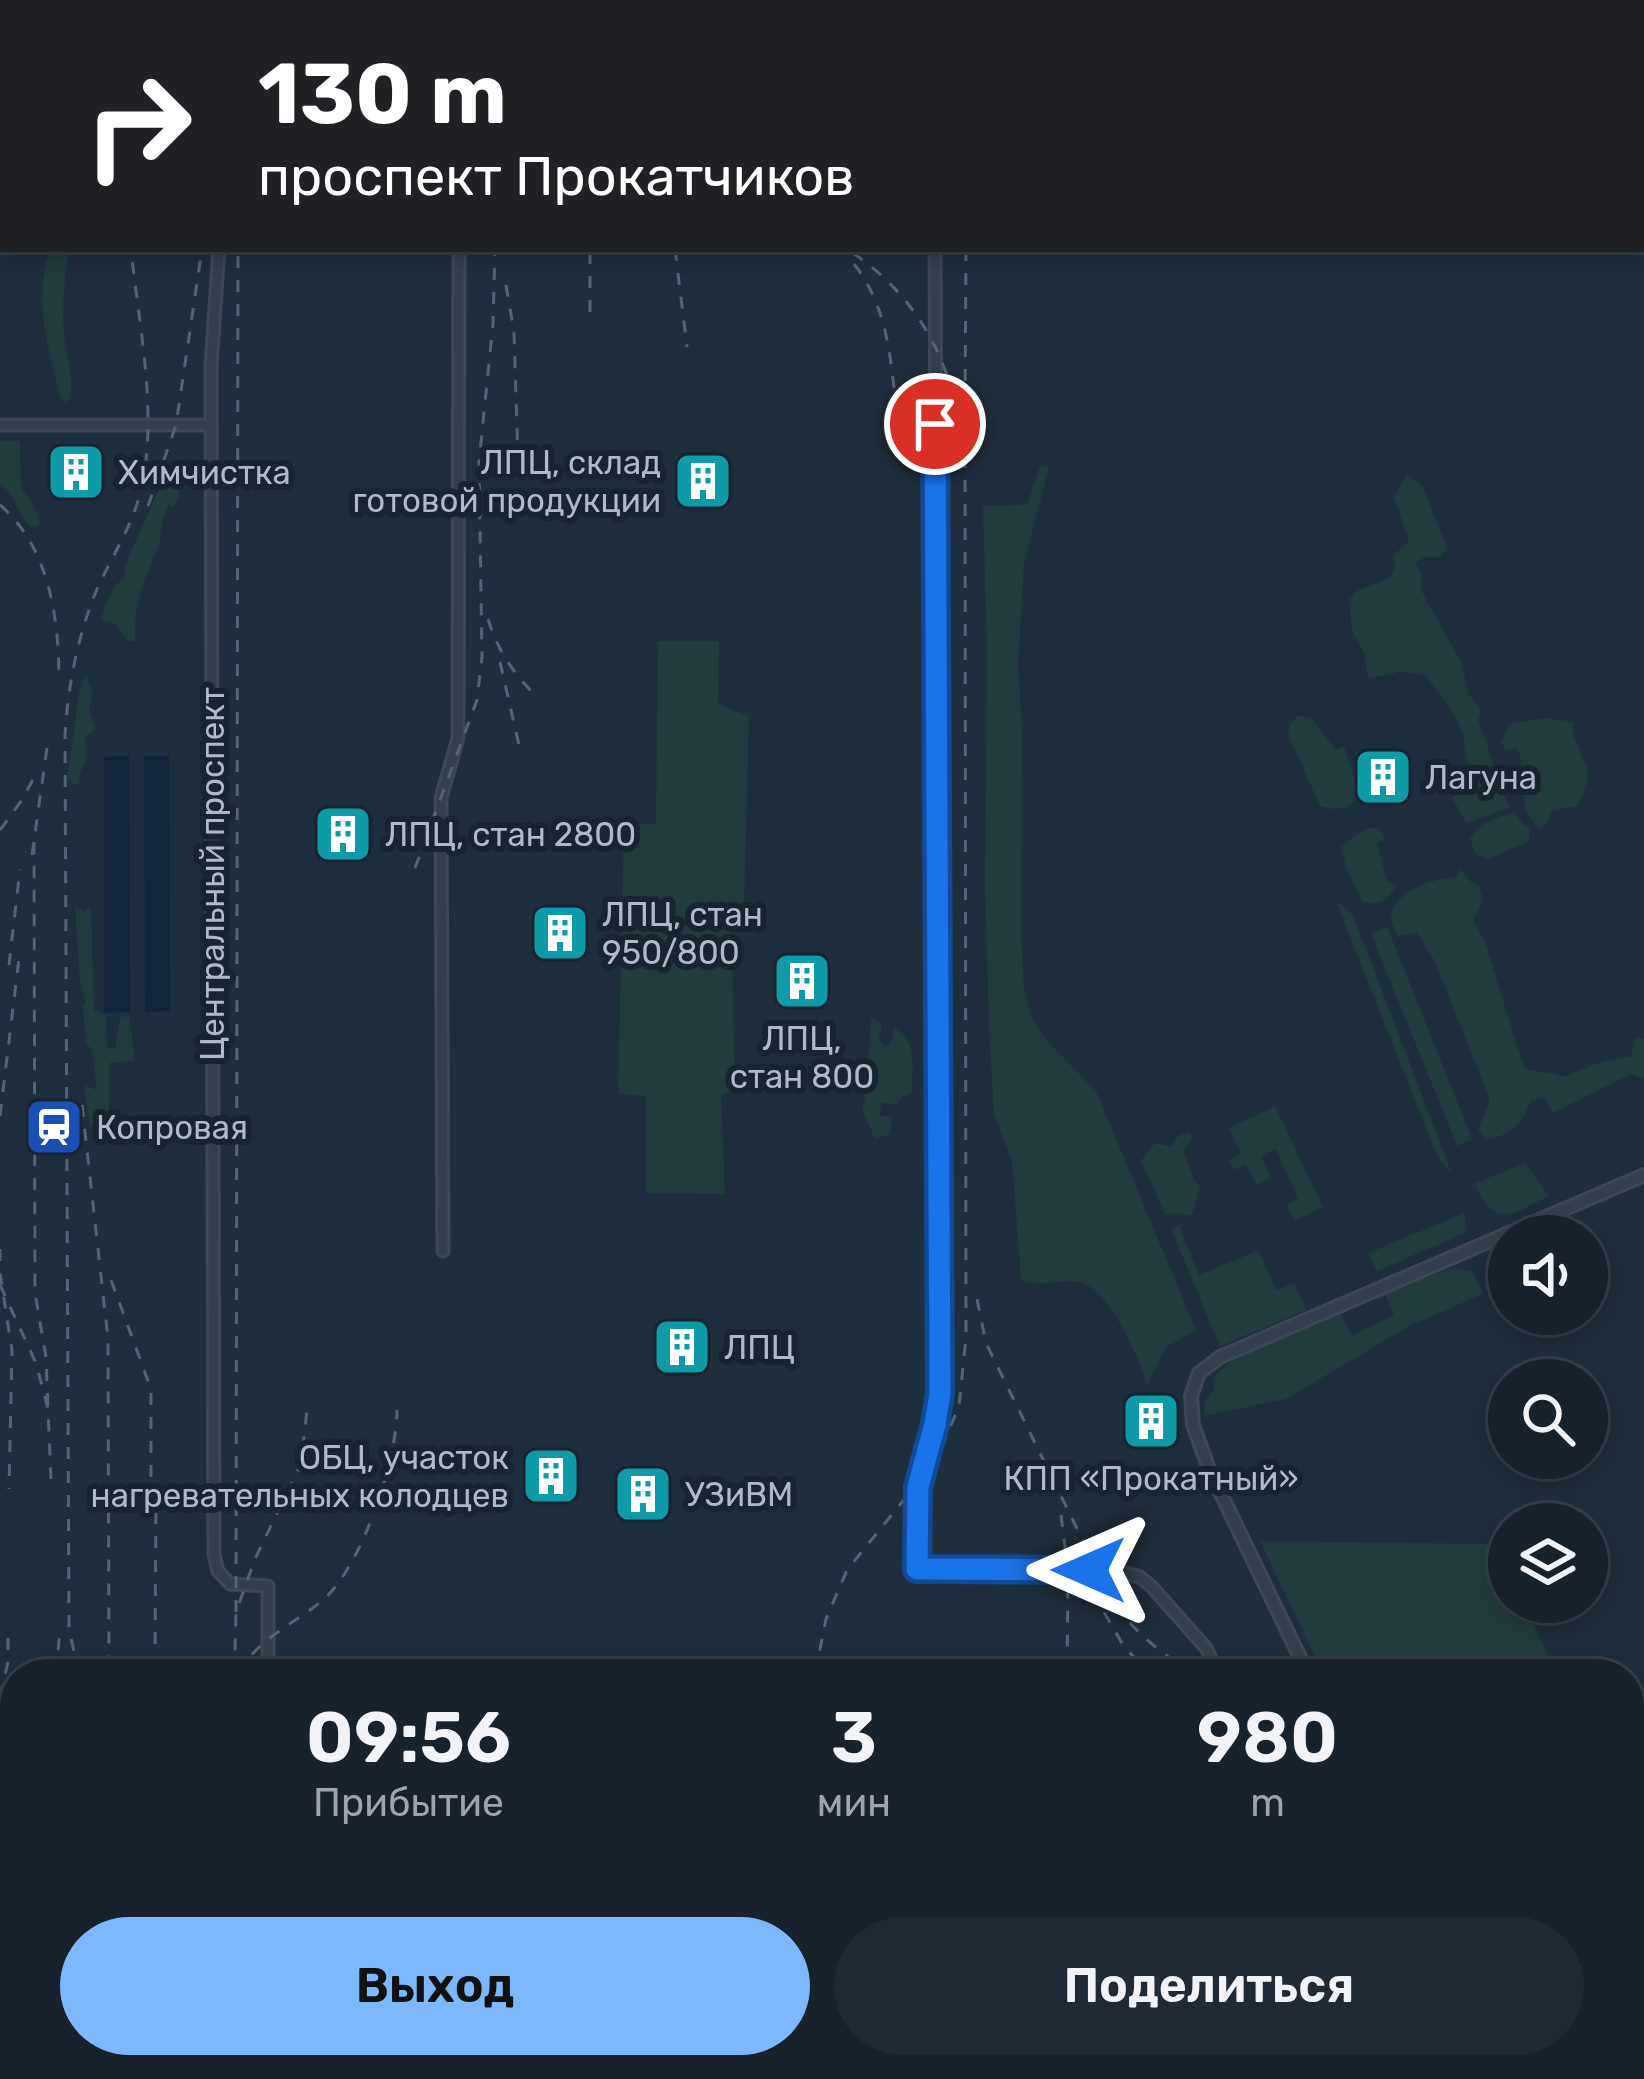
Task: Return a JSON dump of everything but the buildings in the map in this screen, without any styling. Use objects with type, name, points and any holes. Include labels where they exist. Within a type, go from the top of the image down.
[{"type":"street","name":"Центральный проспект","points":[[219,252],[211,425],[214,1554],[218,1571],[230,1584],[268,1586],[268,1659]]},
{"type":"street","points":[[443,1251],[441,798],[458,738],[459,252]]},
{"type":"street","points":[[935,252],[940,1394],[918,1487],[917,1569],[1120,1571],[1140,1577],[1212,1659]]},
{"type":"street","points":[[0,425],[211,425]]},
{"type":"street","points":[[1301,1659],[1192,1425],[1191,1396],[1199,1373],[1220,1358],[1644,1175]]},
{"type":"green space","points":[[49,252],[69,252],[63,315],[71,379],[67,403],[61,399],[44,324]]},
{"type":"green space","points":[[0,441],[20,441],[21,489],[34,506],[39,525],[31,527],[0,485]]},
{"type":"green space","points":[[1040,466],[1049,467],[1024,564],[1018,663],[1024,988],[1031,1017],[1046,1040],[1096,1091],[1196,1330],[1166,1347],[1147,1384],[1121,1325],[1090,1286],[1021,1280],[1012,1160],[994,1114],[985,888],[983,506],[1027,505]]},
{"type":"green space","points":[[1407,474],[1423,487],[1447,548],[1439,557],[1422,557],[1416,563],[1421,590],[1461,662],[1469,695],[1481,709],[1478,719],[1509,808],[1466,823],[1452,797],[1469,784],[1471,769],[1455,716],[1426,675],[1399,672],[1368,679],[1364,653],[1352,630],[1349,600],[1358,590],[1389,578],[1396,566],[1393,556],[1409,541],[1394,497]]},
{"type":"green space","points":[[180,475],[179,497],[165,512],[140,593],[135,641],[128,641],[114,623],[101,620],[104,607],[125,576],[124,567],[162,483],[169,487]]},
{"type":"green space","points":[[658,641],[719,641],[718,704],[749,716],[744,907],[731,908],[735,1091],[721,1094],[725,1194],[646,1193],[646,1096],[618,1094],[624,824],[656,824]]},
{"type":"green space","points":[[86,676],[93,692],[89,709],[95,729],[84,738],[86,757],[79,783],[74,785],[67,780],[79,694]]},
{"type":"green space","points":[[1297,716],[1312,718],[1335,749],[1344,746],[1363,790],[1348,807],[1320,806],[1288,734]]},
{"type":"green space","points":[[1546,718],[1573,722],[1573,737],[1588,775],[1577,806],[1551,811],[1541,829],[1526,809],[1520,753],[1516,748],[1506,750],[1501,742],[1509,724]]},
{"type":"green space","points":[[1514,813],[1530,827],[1529,841],[1488,859],[1476,854],[1470,839],[1474,834],[1489,822]]},
{"type":"green space","points":[[1371,827],[1385,838],[1377,843],[1387,881],[1397,886],[1374,903],[1363,902],[1341,847]]},
{"type":"green space","points":[[1461,869],[1479,886],[1483,901],[1473,920],[1485,942],[1524,1068],[1563,1077],[1606,1060],[1631,1057],[1635,1038],[1644,1039],[1644,1078],[1631,1074],[1552,1113],[1545,1098],[1531,1100],[1514,1127],[1486,1140],[1478,1129],[1490,1100],[1434,960],[1417,932],[1398,936],[1391,920],[1393,909],[1406,894],[1455,877]]},
{"type":"green space","points":[[1336,901],[1353,915],[1452,1174],[1437,1156]]},
{"type":"green space","points":[[75,906],[85,912],[91,908],[94,1010],[106,1015],[107,1049],[115,1048],[120,1017],[129,1016],[135,1061],[109,1063],[109,1120],[90,1126],[84,1085],[97,1090],[92,1049],[86,1044]]},
{"type":"green space","points":[[1387,927],[1472,1139],[1457,1146],[1371,933]]},
{"type":"green space","points":[[871,1018],[882,1026],[879,1039],[884,1047],[891,1043],[894,1028],[902,1033],[913,1065],[912,1093],[896,1105],[882,1102],[879,1116],[893,1117],[889,1135],[875,1139],[862,1109],[865,1098],[859,1081],[860,1064],[869,1054]]},
{"type":"green space","points":[[1275,1106],[1323,1207],[1295,1221],[1287,1205],[1298,1199],[1276,1149],[1261,1156],[1271,1178],[1256,1185],[1246,1165],[1234,1170],[1229,1160],[1241,1153],[1229,1128]]},
{"type":"green space","points":[[1189,1132],[1193,1137],[1183,1150],[1200,1185],[1192,1216],[1165,1215],[1140,1162],[1155,1143],[1171,1147],[1178,1136]]},
{"type":"green space","points":[[1525,1163],[1549,1196],[1515,1212],[1497,1213],[1475,1183]]},
{"type":"green space","points":[[1464,1213],[1467,1232],[1377,1271],[1368,1253]]},
{"type":"green space","points":[[1179,1225],[1199,1275],[1259,1250],[1276,1290],[1295,1283],[1306,1310],[1220,1346],[1171,1229]]},
{"type":"green space","points":[[1456,1268],[1473,1272],[1483,1294],[1411,1325],[1286,1399],[1204,1416],[1205,1401],[1214,1390],[1213,1378],[1240,1354],[1339,1311],[1352,1335],[1394,1315],[1385,1295]]},
{"type":"green space","points":[[1260,1541],[1488,1544],[1488,1623],[1532,1623],[1550,1659],[1316,1659]]},
{"type":"water","points":[[129,756],[130,1012],[104,1013],[104,757]]},
{"type":"water","points":[[144,756],[169,756],[170,1011],[145,1012]]},
{"type":"railway","points":[[76,1659],[69,1629],[65,735],[82,633],[136,507],[144,477],[148,412],[131,252]]},
{"type":"railway","points":[[148,506],[176,425],[202,252]]},
{"type":"railway","points":[[236,1612],[238,252]]},
{"type":"railway","points":[[415,868],[477,700],[482,657],[479,462],[495,252]]},
{"type":"railway","points":[[590,252],[590,312]]},
{"type":"railway","points":[[675,252],[687,347]]},
{"type":"railway","points":[[818,1659],[826,1619],[847,1570],[937,1459],[959,1406],[966,1337],[965,453],[952,391],[930,337],[896,290],[851,252]]},
{"type":"railway","points":[[965,405],[966,252]]},
{"type":"railway","points":[[854,264],[878,308],[894,388]]},
{"type":"railway","points":[[506,285],[514,332],[518,462]]},
{"type":"railway","points":[[0,505],[17,522],[41,564],[54,610],[59,681]]},
{"type":"railway","points":[[488,619],[508,662],[538,698]]},
{"type":"railway","points":[[500,662],[519,745]]},
{"type":"railway","points":[[32,855],[47,748]]},
{"type":"railway","points":[[0,830],[38,770]]},
{"type":"railway","points":[[34,842],[35,1293],[46,1357],[48,1409]]},
{"type":"railway","points":[[9,965],[20,869]]},
{"type":"railway","points":[[0,1116],[20,950]]},
{"type":"railway","points":[[82,1105],[108,1339],[109,1659]]},
{"type":"railway","points":[[0,1249],[12,1351],[9,1489]]},
{"type":"railway","points":[[111,1280],[151,1389],[155,1659]]},
{"type":"railway","points":[[0,1285],[36,1363],[48,1409],[51,1479]]},
{"type":"railway","points":[[977,1299],[986,1343],[1111,1598],[1137,1630],[1171,1659]]},
{"type":"railway","points":[[234,1659],[236,1612],[255,1559],[301,1464],[307,1410]]},
{"type":"railway","points":[[249,1659],[323,1600],[351,1563],[384,1483],[397,1410]]},
{"type":"railway","points":[[1061,1515],[1068,1571],[1067,1659]]},
{"type":"railway","points":[[1104,1612],[1136,1659]]},
{"type":"railway","points":[[8,1628],[8,1659]]},
{"type":"railway","points":[[57,1659],[60,1629]]},
{"type":"place","name":"Химчистка","points":[[76,472]]},
{"type":"place","name":"ЛПЦ, склад готовой продукции","points":[[703,481]]},
{"type":"place","name":"Лагуна","points":[[1383,777]]},
{"type":"place","name":"ЛПЦ, стан 2800","points":[[343,834]]},
{"type":"place","name":"ЛПЦ, стан 950/800","points":[[560,933]]},
{"type":"place","name":"ЛПЦ, стан 800","points":[[802,981]]},
{"type":"place","name":"Копровая","points":[[54,1127]]},
{"type":"place","name":"ЛПЦ","points":[[682,1347]]},
{"type":"place","name":"КПП «Прокатный»","points":[[1151,1421]]},
{"type":"place","name":"ОБЦ, участок нагревательных колодцев","points":[[551,1476]]},
{"type":"place","name":"УЗиВМ","points":[[643,1494]]},
{"type":"route","points":[[935,424],[940,1394],[918,1487],[917,1569],[1089,1570]]}]
